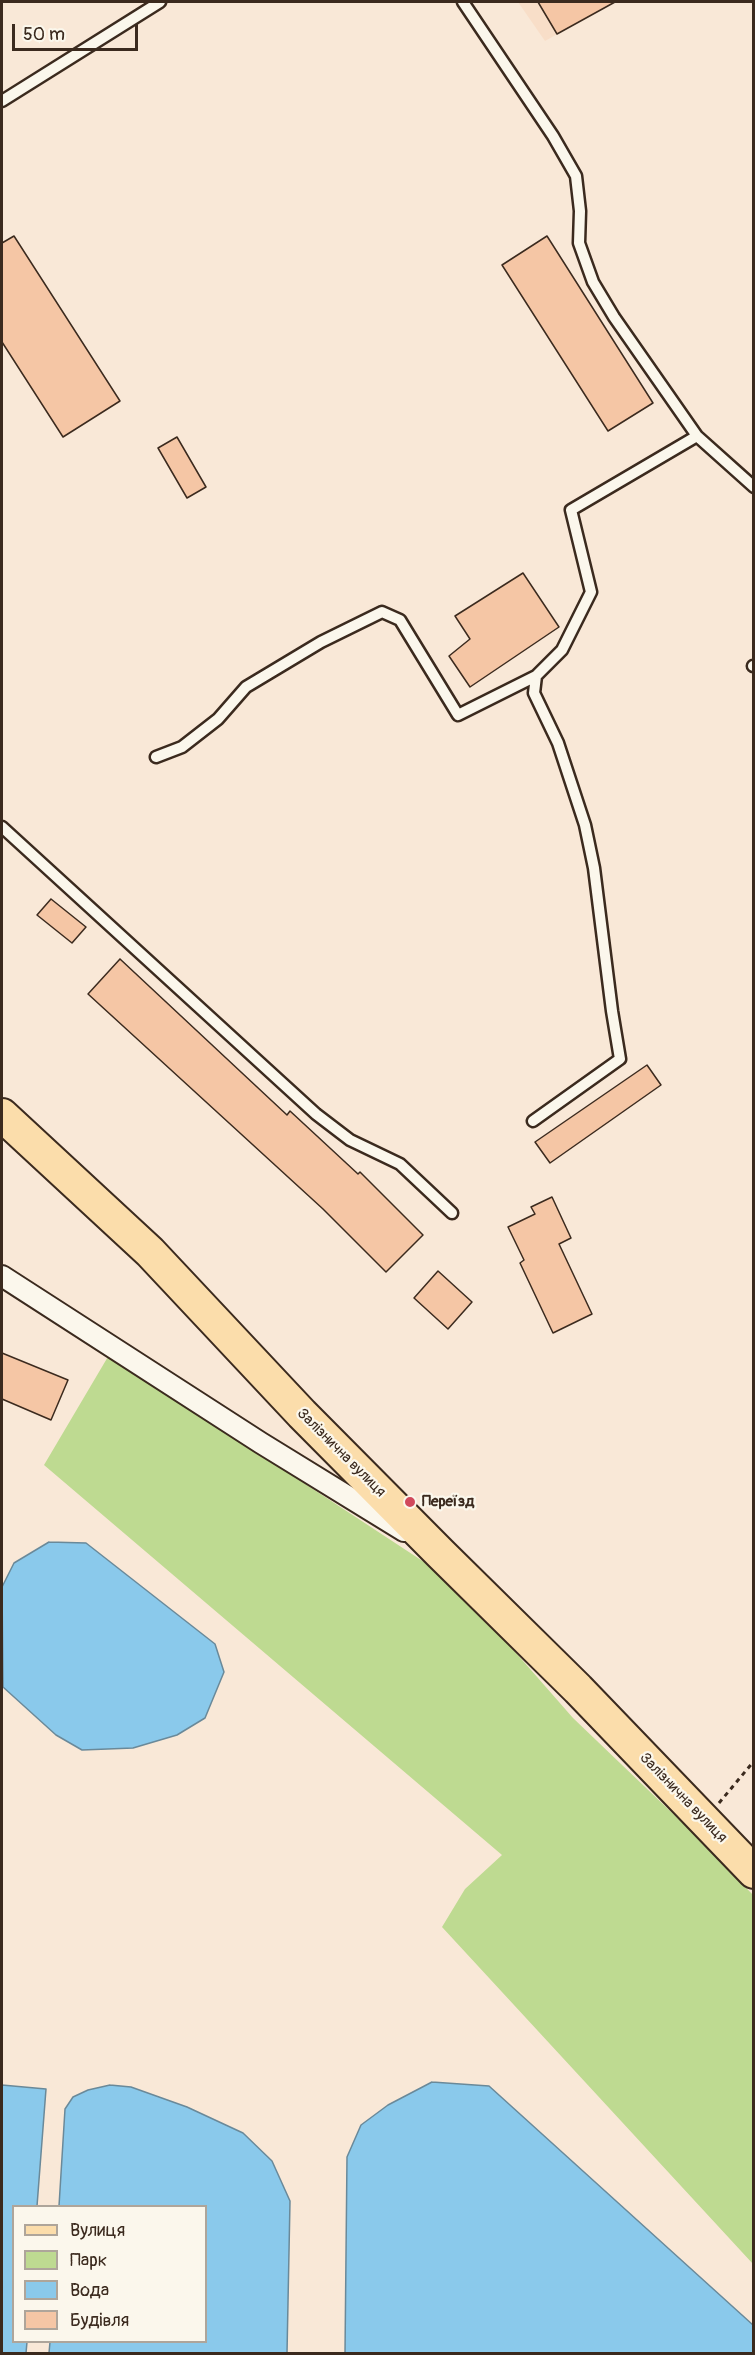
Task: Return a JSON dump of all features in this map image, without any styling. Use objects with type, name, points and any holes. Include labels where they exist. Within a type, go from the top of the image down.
[{"type":"main road","name":"Залізнична вулиця","points":[[2,1115],[150,1252],[302,1414],[578,1689],[753,1872]]},
{"type":"street","points":[[2,1276],[261,1443],[440,1553]]},
{"type":"lane","points":[[2,101],[160,2]]},
{"type":"lane","points":[[463,2],[553,136],[576,177],[580,211],[579,243],[593,282],[614,317],[697,435],[753,487]]},
{"type":"lane","points":[[156,757],[182,747],[218,719],[246,687],[321,642],[382,612],[400,620],[458,715],[536,676],[562,650],[591,592],[571,510],[697,435]]},
{"type":"lane","points":[[533,1121],[620,1059],[592,857],[585,825],[558,742],[534,693],[536,676]]},
{"type":"lane","points":[[2,827],[316,1114],[350,1140],[400,1164],[452,1213]]},
{"type":"path","points":[[705,1821],[753,1761]]},
{"type":"shaded area","points":[[518,2],[614,2],[545,41]]},
{"type":"green space","points":[[109,1355],[453,1581],[573,1718],[692,1832],[753,1895],[753,2264],[442,1927],[465,1889],[502,1855],[44,1465]]},
{"type":"water","points":[[49,1542],[86,1543],[215,1644],[224,1672],[205,1718],[177,1735],[133,1748],[82,1750],[56,1735],[3,1687],[2,1587],[14,1563]]},
{"type":"water","points":[[432,2082],[489,2086],[753,2325],[753,2353],[345,2353],[347,2157],[361,2125],[388,2105]]},
{"type":"water","points":[[2,2085],[46,2089],[37,2205],[12,2205],[12,2343],[27,2343],[26,2353],[2,2353]]},
{"type":"water","points":[[110,2085],[131,2087],[187,2107],[243,2133],[272,2161],[290,2201],[287,2353],[49,2353],[50,2343],[207,2343],[207,2205],[59,2205],[65,2109],[73,2097],[88,2090]]},
{"type":"building","points":[[538,2],[615,2],[557,34]]},
{"type":"building","points":[[14,236],[120,401],[63,437],[2,342],[2,243]]},
{"type":"building","points":[[547,236],[653,403],[608,431],[502,265]]},
{"type":"building","points":[[177,437],[206,487],[187,498],[158,448]]},
{"type":"building","points":[[523,573],[559,627],[470,687],[449,656],[470,639],[455,616]]},
{"type":"building","points":[[51,899],[86,927],[72,943],[37,915]]},
{"type":"building","points":[[120,959],[287,1115],[290,1111],[358,1174],[360,1172],[423,1235],[386,1272],[323,1209],[88,994]]},
{"type":"building","points":[[647,1065],[661,1085],[550,1163],[535,1142]]},
{"type":"building","points":[[552,1197],[571,1238],[559,1244],[592,1314],[553,1333],[520,1263],[524,1260],[508,1227],[535,1214],[531,1207]]},
{"type":"building","points":[[438,1271],[472,1302],[448,1329],[414,1298]]},
{"type":"building","points":[[2,1353],[68,1380],[51,1420],[2,1399]]},
{"type":"place","name":"Переїзд","points":[[410,1502]]}]
